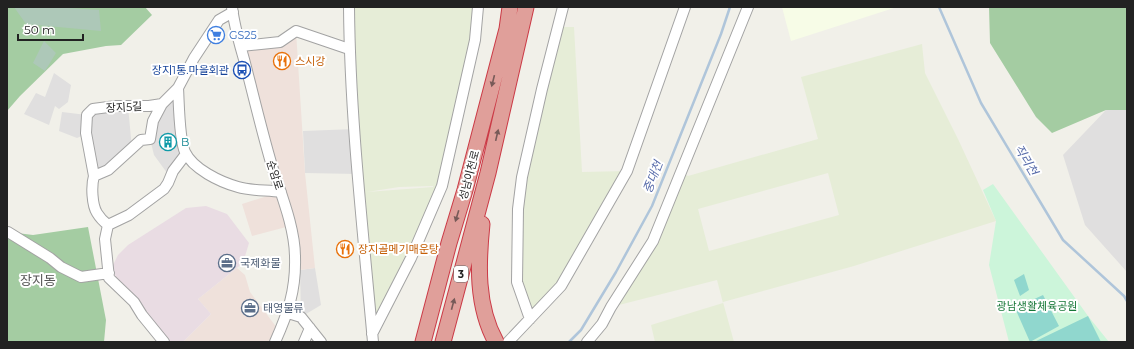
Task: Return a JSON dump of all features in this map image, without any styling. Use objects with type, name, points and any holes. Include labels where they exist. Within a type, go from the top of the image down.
[{"type":"highway","name":"성남이천로","points":[[423,342],[449,243],[467,184],[507,29],[510,7]]},
{"type":"highway","name":"성남이천로","points":[[443,342],[488,173],[526,7]]},
{"type":"highway","points":[[488,173],[480,245],[480,278],[481,292],[488,323],[496,342]]},
{"type":"street","points":[[349,7],[358,186],[372,338]]},
{"type":"street","points":[[372,338],[411,258],[442,186],[475,40],[478,7]]},
{"type":"street","points":[[530,319],[517,282],[518,209],[522,177],[563,7]]},
{"type":"street","points":[[508,342],[561,286],[627,171],[685,7]]},
{"type":"street","points":[[588,341],[602,324],[610,307],[653,241],[748,7]]},
{"type":"street","points":[[94,176],[108,170],[141,140],[150,139],[153,122],[162,104],[178,88],[194,58],[219,20],[232,9]]},
{"type":"street","name":"순암로","points":[[232,9],[235,28],[241,46],[265,142],[281,192],[296,256],[293,288],[288,313],[275,342]]},
{"type":"street","points":[[241,46],[280,42],[296,31],[350,49]]},
{"type":"street","points":[[178,88],[180,124],[184,151],[191,162],[207,173],[238,187],[281,192]]},
{"type":"street","name":"장지5길","points":[[108,225],[96,213],[92,191],[94,176],[86,133],[87,115],[93,110],[116,106],[149,106],[162,104]]},
{"type":"street","points":[[164,342],[142,315],[134,302],[109,278],[105,239],[108,225],[129,215],[164,189],[173,171],[186,154]]},
{"type":"street","points":[[8,232],[50,258],[61,267],[81,277],[109,273]]},
{"type":"street","points":[[288,313],[301,316],[320,342]]},
{"type":"street","points":[[304,342],[310,328]]},
{"type":"shaded area","points":[[14,7],[53,7],[99,10],[101,31],[26,24]]},
{"type":"shaded area","points":[[349,7],[479,7],[442,186],[372,334]],"holes":[[[399,187],[433,187],[367,192]]]},
{"type":"shaded area","points":[[782,7],[897,7],[791,41]]},
{"type":"shaded area","points":[[562,27],[574,27],[582,172],[627,171],[561,286],[530,319],[517,282],[518,209]]},
{"type":"shaded area","points":[[296,31],[305,173],[315,268],[300,270],[290,226],[252,236],[242,204],[280,192],[241,46],[280,42]]},
{"type":"shaded area","points":[[44,41],[56,53],[45,71],[33,63]]},
{"type":"shaded area","points":[[922,44],[925,73],[958,139],[996,221],[854,266],[723,302],[734,342],[655,342],[651,325],[723,303],[717,280],[611,307],[653,241],[682,172],[688,176],[818,139],[801,77]],"holes":[[[828,173],[839,215],[709,251],[698,209]]]},
{"type":"shaded area","points":[[54,73],[71,85],[68,102],[59,109],[55,106],[49,125],[24,114],[36,93],[45,97]]},
{"type":"shaded area","points":[[178,88],[184,151],[170,177],[154,155],[150,139],[153,121]]},
{"type":"shaded area","points":[[128,106],[132,149],[94,176],[86,134],[77,138],[59,131],[62,112],[87,115]]},
{"type":"shaded area","points":[[1106,110],[1127,110],[1127,272],[1085,225],[1063,155]]},
{"type":"shaded area","points":[[355,129],[357,174],[305,173],[303,131]]},
{"type":"shaded area","points":[[206,206],[227,214],[249,243],[243,263],[198,299],[211,314],[183,342],[164,342],[109,273],[118,255],[128,245],[186,208]]},
{"type":"shaded area","points":[[237,268],[245,275],[250,292],[280,332],[275,342],[183,342],[211,314],[198,299]]},
{"type":"shaded area","points":[[315,268],[321,305],[301,317],[300,270]]},
{"type":"green space","points":[[7,7],[145,7],[152,15],[121,45],[106,46],[63,54],[20,96],[7,111]]},
{"type":"green space","points":[[989,7],[1127,7],[1127,110],[1106,110],[1052,133],[1036,117],[990,43]]},
{"type":"green space","name":"광남생활체육공원","points":[[993,184],[1088,316],[1109,342],[1009,342],[989,265],[996,221],[983,190]]},
{"type":"green space","points":[[88,227],[106,320],[104,342],[7,342],[7,230],[9,232],[33,235]]},
{"type":"green space","points":[[1024,274],[1029,290],[1020,296],[1014,280]]},
{"type":"green space","points":[[1043,295],[1059,326],[1030,342],[1015,308]]},
{"type":"green space","points":[[1088,316],[1101,342],[1034,342]]},
{"type":"waterway","name":"중대천","points":[[569,342],[581,330],[616,272],[652,206],[721,34],[730,7]]},
{"type":"waterway","name":"직리천","points":[[939,7],[981,103],[1063,240],[1124,296],[1127,301]]},
{"type":"place","name":"GS25","points":[[216,35]]},
{"type":"place","name":"스시강","points":[[282,61]]},
{"type":"place","name":"장지1통.마을회관","points":[[242,70]]},
{"type":"place","name":"B","points":[[168,142]]},
{"type":"place","name":"장지골메기매운탕","points":[[345,249]]},
{"type":"place","name":"국제화물","points":[[227,263]]},
{"type":"place","name":"태영물류","points":[[250,308]]},
{"type":"district","name":"장지동","points":[[38,280]]}]
